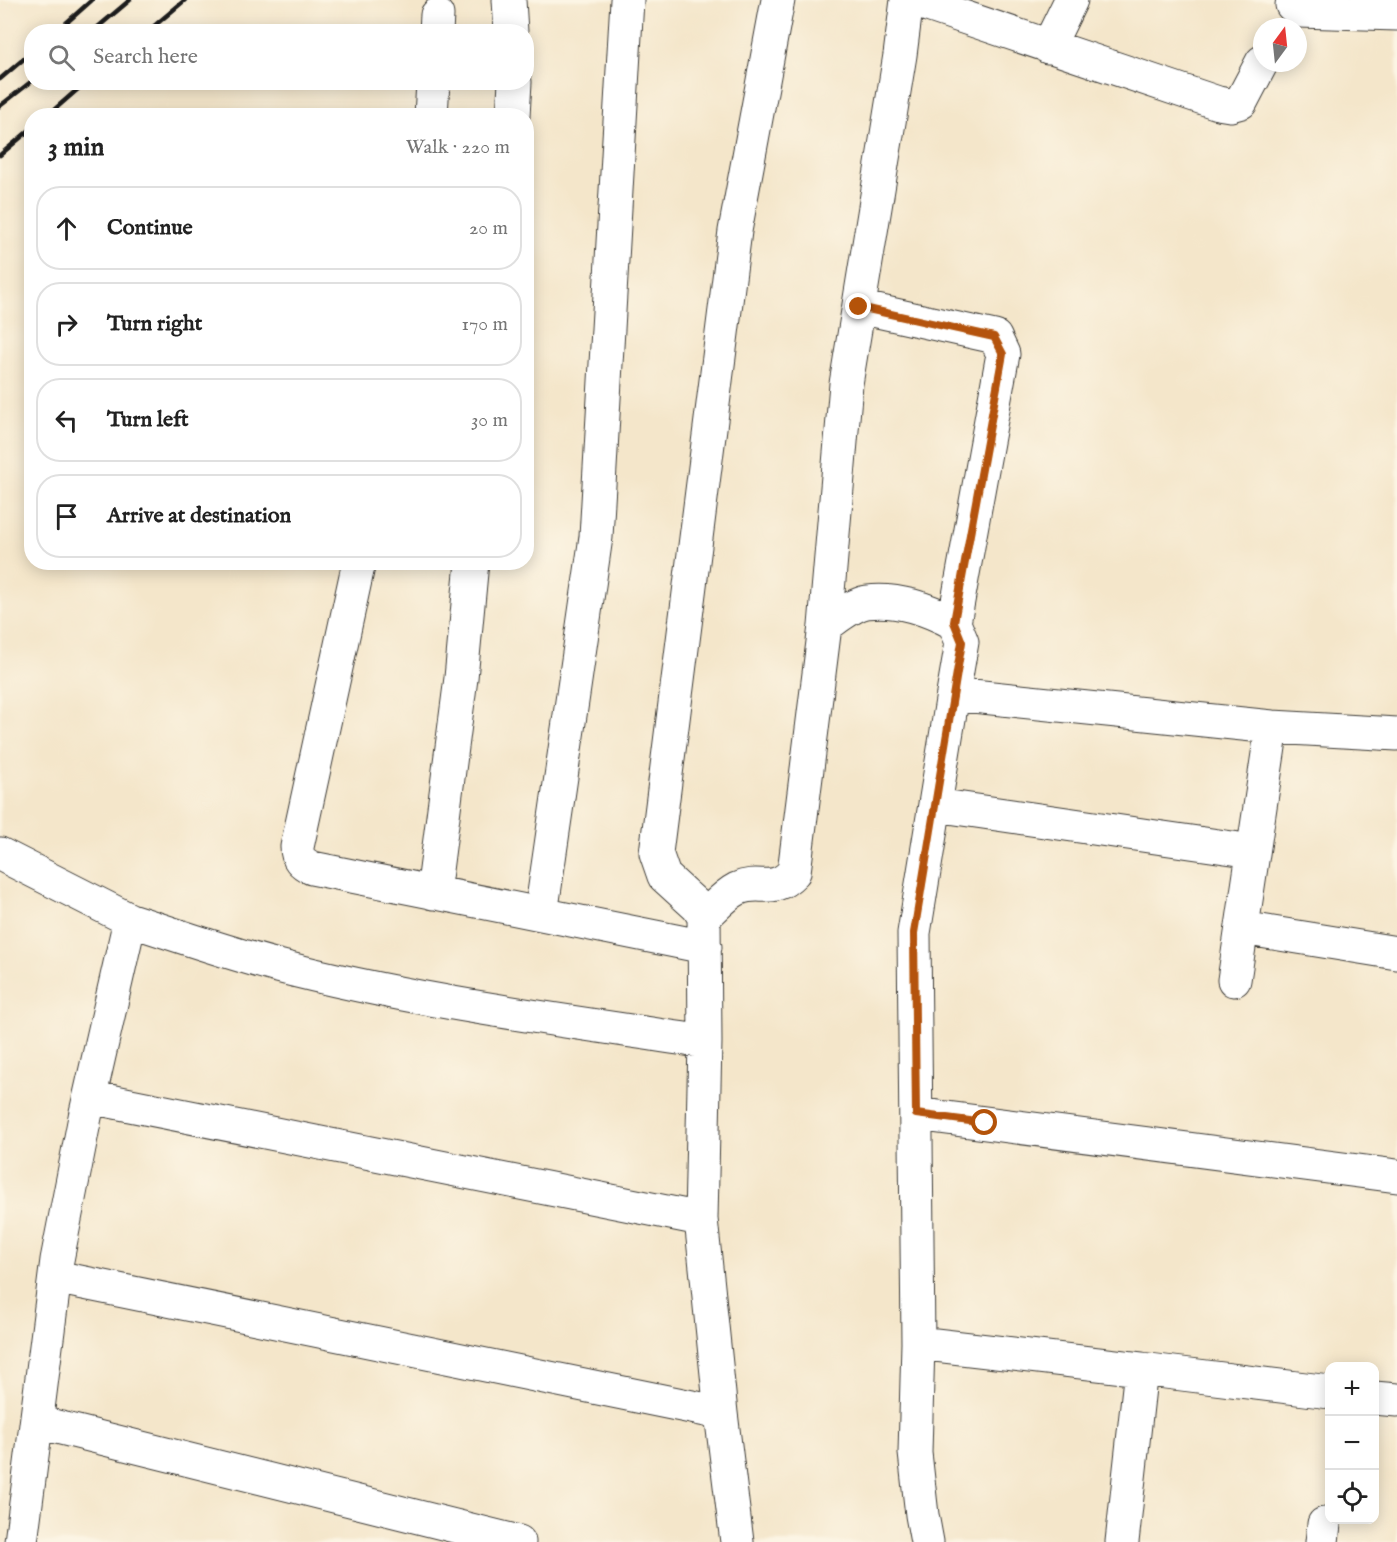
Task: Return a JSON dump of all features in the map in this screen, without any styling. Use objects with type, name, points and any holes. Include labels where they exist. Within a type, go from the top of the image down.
[{"type":"street","points":[[509,0],[510,24]]},
{"type":"street","points":[[542,914],[596,537],[627,0]]},
{"type":"street","points":[[737,1542],[701,1219],[705,1042],[704,932],[698,907],[664,876],[656,852],[735,231],[778,0]]},
{"type":"street","points":[[704,932],[739,888],[756,885],[774,886],[785,881],[794,872],[825,626],[846,384],[907,0]]},
{"type":"street","points":[[913,0],[1218,103],[1230,105],[1241,102],[1257,72]]},
{"type":"street","points":[[1048,47],[1071,0]]},
{"type":"street","points":[[1288,11],[1397,14]]},
{"type":"street","points":[[431,108],[432,90]]},
{"type":"street","points":[[513,108],[515,90]]},
{"type":"street","points":[[859,307],[994,337],[1003,354],[954,622],[962,642],[914,933],[918,1343],[915,1453],[927,1542]]},
{"type":"street","points":[[357,570],[297,848],[297,856],[303,863],[312,868],[542,914],[704,932]]},
{"type":"street","points":[[433,893],[461,678],[471,570]]},
{"type":"street","points":[[825,626],[865,602],[904,604],[954,622]]},
{"type":"street","points":[[953,694],[1272,727],[1397,734]]},
{"type":"street","points":[[1234,980],[1272,727]]},
{"type":"street","points":[[935,805],[1253,851]]},
{"type":"street","points":[[0,854],[130,920],[273,965],[397,993],[705,1042]]},
{"type":"street","points":[[21,1542],[55,1277],[90,1097],[130,920]]},
{"type":"street","points":[[1242,928],[1397,953]]},
{"type":"street","points":[[90,1097],[701,1219]]},
{"type":"street","points":[[916,1114],[1397,1176]]},
{"type":"street","points":[[55,1277],[721,1413]]},
{"type":"street","points":[[918,1343],[1325,1392]]},
{"type":"street","points":[[1122,1542],[1141,1369]]},
{"type":"street","points":[[1379,1398],[1397,1400]]},
{"type":"street","points":[[37,1422],[519,1542]]},
{"type":"railway","points":[[65,24],[92,0]]},
{"type":"railway","points":[[102,24],[130,0]]},
{"type":"railway","points":[[156,24],[185,0]]},
{"type":"railway","points":[[0,79],[24,59]]},
{"type":"railway","points":[[0,106],[24,87]]},
{"type":"railway","points":[[56,108],[77,90]]},
{"type":"railway","points":[[0,155],[24,135]]},
{"type":"route","points":[[859,307],[994,337],[1003,354],[954,622],[962,642],[914,933],[916,1114],[985,1123]]}]
